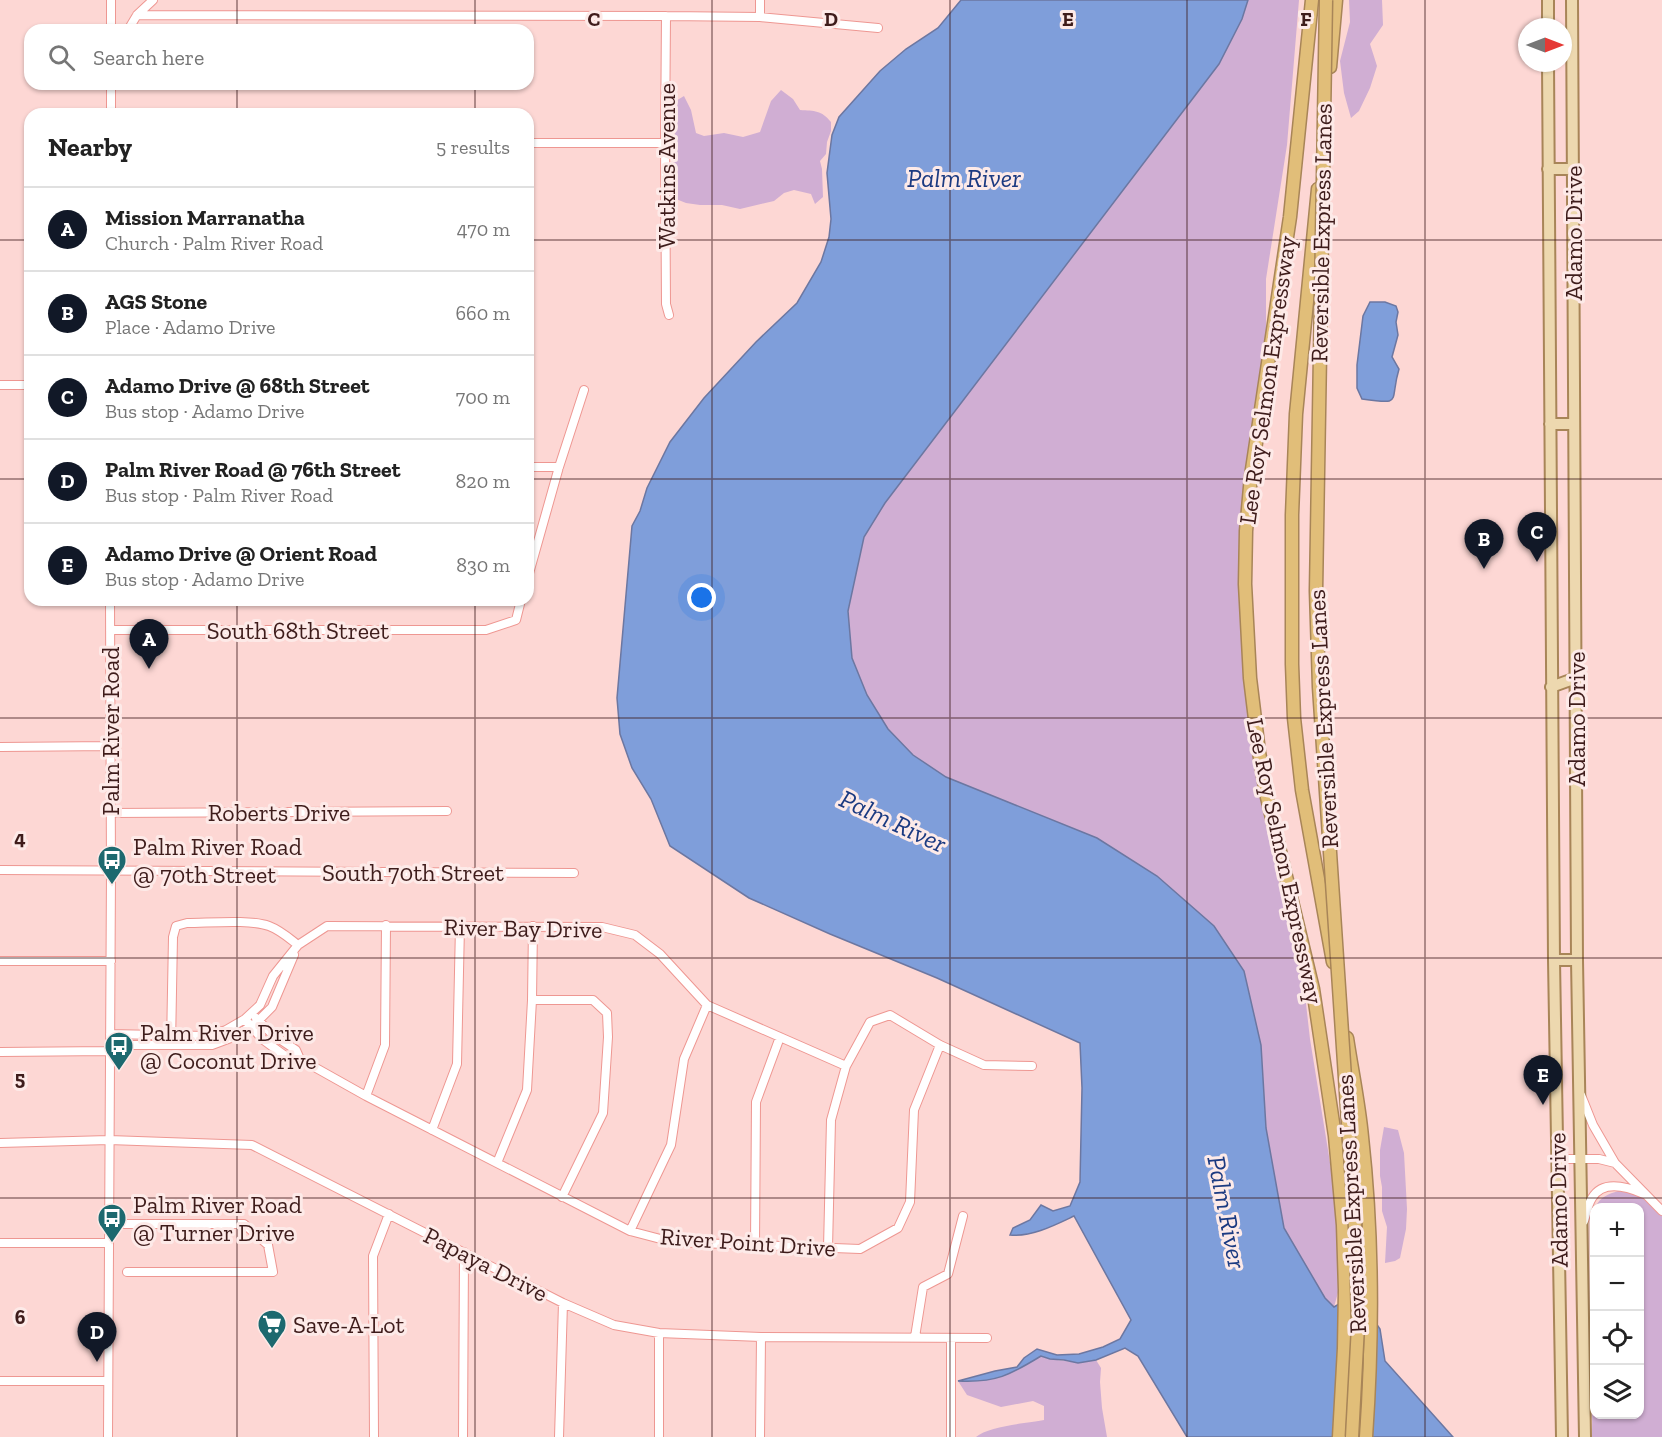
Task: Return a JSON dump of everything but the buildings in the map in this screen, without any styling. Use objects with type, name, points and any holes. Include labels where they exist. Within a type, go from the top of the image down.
[{"type":"highway","name":"Lee Roy Selmon Expressway","points":[[1312,0],[1290,216],[1253,458],[1246,531],[1245,584],[1249,667],[1259,752],[1271,814],[1313,989],[1331,1099],[1340,1179],[1345,1290],[1344,1365],[1339,1437]]},
{"type":"highway","name":"Reversible Express Lanes","points":[[1326,0],[1316,602],[1320,697],[1356,1231],[1358,1326],[1352,1437]]},
{"type":"highway","name":"Lee Roy Selmon Expressway","points":[[1336,0],[1296,414],[1292,515],[1292,664],[1294,718],[1302,790],[1347,1036],[1362,1136],[1371,1278],[1366,1437]]},
{"type":"main road","points":[[1548,0],[1548,18]]},
{"type":"main road","name":"Adamo Drive","points":[[1572,0],[1575,678],[1585,1437]]},
{"type":"main road","name":"Adamo Drive","points":[[1548,72],[1551,687],[1562,1437]]},
{"type":"main road","points":[[1548,169],[1573,168]]},
{"type":"main road","points":[[1550,424],[1574,424]]},
{"type":"main road","points":[[1551,687],[1575,678]]},
{"type":"main road","points":[[1554,960],[1578,960]]},
{"type":"street","points":[[111,0],[111,24]]},
{"type":"street","points":[[132,24],[137,15],[153,0]]},
{"type":"street","points":[[760,0],[760,17]]},
{"type":"street","points":[[137,15],[760,17],[878,28]]},
{"type":"street","name":"Watkins Avenue","points":[[666,16],[666,304],[669,315]]},
{"type":"street","points":[[111,90],[111,108]]},
{"type":"street","points":[[534,143],[665,143]]},
{"type":"street","points":[[0,385],[24,385]]},
{"type":"street","points":[[534,556],[584,390]]},
{"type":"street","points":[[534,467],[560,467]]},
{"type":"street","name":"Palm River Road","points":[[108,1437],[111,961],[110,606]]},
{"type":"street","name":"South 68th Street","points":[[110,630],[486,630],[516,620],[520,606]]},
{"type":"street","points":[[0,747],[111,746]]},
{"type":"street","name":"Roberts Drive","points":[[111,813],[447,811]]},
{"type":"street","name":"South 70th Street","points":[[0,870],[574,873]]},
{"type":"street","points":[[0,1052],[212,1045],[236,1036],[252,1026],[272,1007],[298,945],[283,933],[258,923],[187,923],[176,926],[172,937],[171,1045]]},
{"type":"street","points":[[366,1096],[385,1045],[386,925]]},
{"type":"street","name":"River Bay Drive","points":[[248,1016],[260,1005],[273,976],[298,945],[327,926],[602,927],[635,935],[660,954],[707,1005],[846,1066]]},
{"type":"street","points":[[432,1130],[457,1064],[460,926]]},
{"type":"street","points":[[497,1163],[527,1090],[533,926]]},
{"type":"street","points":[[0,961],[111,961]]},
{"type":"street","points":[[532,1000],[593,1000],[607,1013],[608,1037],[603,1113],[562,1197]]},
{"type":"street","points":[[630,1231],[671,1145],[684,1059],[707,1005]]},
{"type":"street","points":[[828,1248],[831,1120],[846,1066],[870,1022],[890,1015],[940,1045],[984,1065],[1032,1066]]},
{"type":"street","points":[[110,1034],[206,1036],[226,1030],[248,1016]]},
{"type":"street","name":"River Point Drive","points":[[248,1016],[259,1021],[272,1034],[296,1050],[300,1059]]},
{"type":"street","name":"River Point Drive","points":[[248,1016],[262,1039],[284,1055],[300,1059],[366,1096],[630,1231],[672,1242],[860,1249],[898,1228],[910,1202],[914,1110],[940,1045]]},
{"type":"street","points":[[755,1245],[756,1102],[780,1037]]},
{"type":"street","points":[[1579,1089],[1593,1125],[1615,1163],[1662,1211]]},
{"type":"street","name":"Papaya Drive","points":[[0,1143],[109,1140],[252,1145],[562,1303],[614,1325],[658,1333],[760,1337],[987,1338]]},
{"type":"street","points":[[1557,1161],[1599,1159],[1615,1163]]},
{"type":"street","points":[[1582,1225],[1592,1198],[1598,1191],[1606,1188],[1627,1187],[1647,1196]]},
{"type":"street","points":[[374,1437],[374,1256],[389,1214]]},
{"type":"street","points":[[915,1337],[923,1287],[948,1274],[963,1216]]},
{"type":"street","points":[[109,1224],[244,1224],[268,1245],[273,1272],[127,1272]]},
{"type":"street","points":[[0,1243],[109,1243]]},
{"type":"street","points":[[463,1437],[464,1252]]},
{"type":"street","points":[[559,1437],[562,1303]]},
{"type":"street","points":[[658,1333],[658,1437]]},
{"type":"street","points":[[760,1337],[760,1437]]},
{"type":"street","points":[[951,1338],[951,1437]]},
{"type":"street","points":[[0,1381],[108,1380]]},
{"type":"shaded area","points":[[1248,0],[1299,0],[1287,145],[1266,279],[1266,335],[1253,495],[1251,604],[1255,722],[1266,820],[1304,986],[1310,1039],[1333,1181],[1339,1249],[1339,1289],[1334,1307],[1325,1298],[1284,1228],[1266,1128],[1261,1045],[946,777],[913,755],[888,729],[867,695],[852,658],[848,611],[864,537],[885,503],[1219,64],[1242,19]]},
{"type":"shaded area","points":[[1349,0],[1382,0],[1383,25],[1370,44],[1377,66],[1370,88],[1359,111],[1351,118],[1344,93],[1340,61],[1350,22]]},
{"type":"shaded area","points":[[781,90],[793,99],[800,110],[817,112],[831,122],[826,154],[820,161],[823,197],[815,204],[811,194],[794,190],[784,193],[774,201],[740,209],[722,205],[686,203],[676,199],[671,171],[677,149],[674,102],[684,96],[691,110],[696,133],[704,136],[724,133],[743,137],[760,132],[771,101]]},
{"type":"shaded area","points":[[1384,1127],[1398,1130],[1404,1153],[1407,1209],[1406,1229],[1400,1258],[1385,1263],[1387,1227],[1382,1211],[1380,1176],[1380,1150]]},
{"type":"shaded area","points":[[1618,1191],[1638,1193],[1662,1212],[1662,1437],[1592,1437],[1592,1419],[1644,1419],[1644,1203],[1598,1203]]},
{"type":"shaded area","points":[[1041,1356],[1068,1361],[1096,1360],[1101,1368],[1102,1408],[1107,1437],[976,1437],[989,1430],[1044,1420],[1044,1406],[1033,1401],[1001,1407],[967,1395],[958,1381],[993,1379]]},
{"type":"water","name":"Palm River","points":[[961,0],[1248,0],[1242,19],[1219,64],[885,503],[864,537],[848,611],[852,658],[867,695],[888,729],[913,755],[946,777],[1097,838],[1157,876],[1214,926],[1244,971],[1261,1045],[1266,1128],[1284,1228],[1325,1298],[1334,1307],[1351,1297],[1367,1310],[1380,1329],[1385,1361],[1453,1437],[1187,1437],[1138,1356],[1125,1348],[1096,1360],[1078,1363],[1041,1356],[993,1379],[958,1381],[1017,1367],[1024,1358],[1037,1349],[1057,1355],[1079,1354],[1103,1347],[1120,1339],[1131,1320],[1074,1216],[1035,1232],[1010,1235],[1013,1228],[1030,1220],[1041,1205],[1053,1211],[1070,1206],[1080,1182],[1082,1088],[1080,1043],[937,978],[749,898],[670,846],[651,799],[632,768],[620,734],[617,698],[632,526],[640,511],[647,488],[670,442],[704,398],[756,342],[797,303],[821,262],[829,237],[831,219],[827,173],[832,135],[839,117],[880,71],[906,49],[938,28]]},
{"type":"water","points":[[1370,302],[1385,302],[1396,306],[1398,312],[1396,322],[1398,335],[1392,357],[1399,369],[1394,395],[1390,401],[1362,399],[1357,388],[1357,365],[1363,316]]},
{"type":"place","name":"Adamo Drive @ 68th Street","points":[[1537,562]]},
{"type":"place","name":"AGS Stone","points":[[1484,569]]},
{"type":"place","name":"Mission Marranatha","points":[[149,669]]},
{"type":"place","name":"Palm River Road @ 70th Street","points":[[112,886]]},
{"type":"place","name":"Palm River Drive @ Coconut Drive","points":[[119,1072]]},
{"type":"place","name":"Adamo Drive @ Orient Road","points":[[1543,1105]]},
{"type":"place","name":"Palm River Road @ Turner Drive","points":[[112,1244]]},
{"type":"place","name":"Save-A-Lot","points":[[272,1350]]},
{"type":"place","name":"Palm River Road @ 76th Street","points":[[97,1362]]}]
